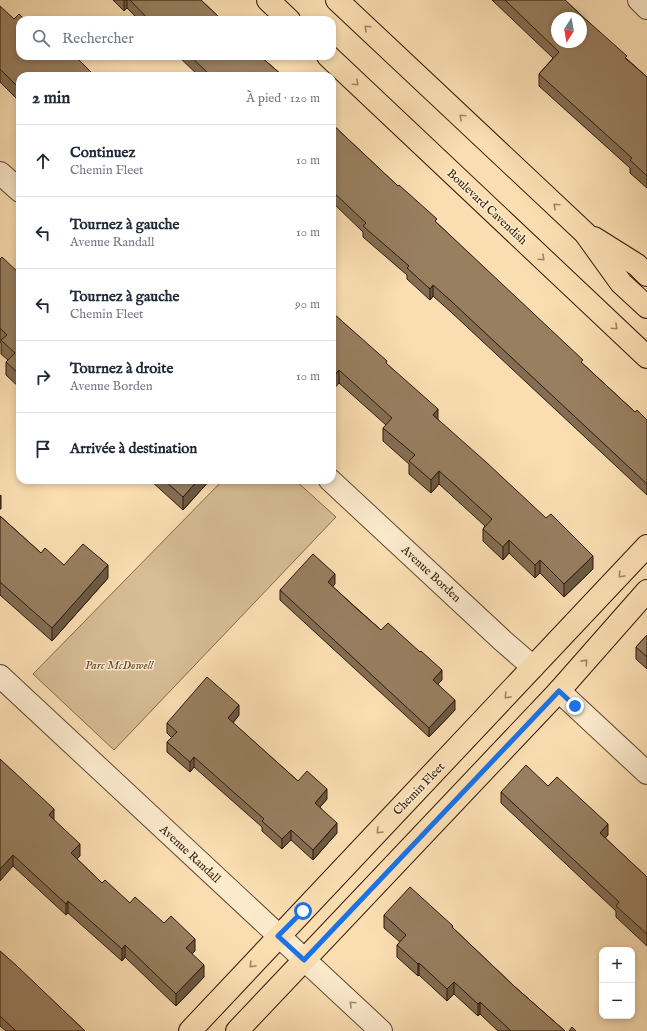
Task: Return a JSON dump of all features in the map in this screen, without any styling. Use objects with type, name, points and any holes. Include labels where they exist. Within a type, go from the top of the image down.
[{"type":"main road","points":[[268,0],[285,16]]},
{"type":"main road","points":[[337,0],[585,233],[621,282],[647,307]]},
{"type":"main road","name":"Boulevard Cavendish","points":[[332,60],[647,357]]},
{"type":"main road","points":[[585,233],[637,265],[647,274]]},
{"type":"main road","name":"Chemin Fleet","points":[[190,1031],[647,546]]},
{"type":"main road","points":[[237,1031],[559,691],[647,591]]},
{"type":"street","points":[[639,0],[647,8]]},
{"type":"street","points":[[0,173],[16,187]]},
{"type":"street","name":"Avenue Borden","points":[[334,484],[533,667]]},
{"type":"street","name":"Avenue Randall","points":[[0,676],[381,1031]]},
{"type":"street","points":[[559,691],[647,773]]},
{"type":"green space","name":"Parc McDowell","points":[[219,484],[299,484],[336,517],[114,750],[33,674]]},
{"type":"building","points":[[130,0],[201,0],[218,16],[145,16]]},
{"type":"building","points":[[505,0],[565,0],[578,12],[551,12],[551,44]]},
{"type":"building","points":[[0,6],[14,19],[16,17],[16,60],[79,60],[91,72],[16,72],[16,85],[0,69]]},
{"type":"building","points":[[587,20],[627,56],[625,58],[647,77],[647,176],[630,160],[632,158],[539,74],[559,52],[555,48],[587,48]]},
{"type":"building","points":[[194,60],[265,60],[278,72],[207,72]]},
{"type":"building","points":[[336,128],[398,186],[399,185],[437,219],[435,221],[583,360],[581,362],[635,412],[637,410],[647,420],[647,484],[451,301],[433,285],[430,289],[407,268],[409,266],[363,226],[366,223],[336,195]]},
{"type":"building","points":[[2,257],[16,270],[16,371],[6,362],[15,353],[1,340],[7,335],[0,328],[0,259]]},
{"type":"building","points":[[336,316],[438,409],[433,415],[546,518],[551,514],[593,556],[564,584],[540,560],[535,565],[509,540],[503,547],[483,529],[492,519],[439,471],[431,480],[409,461],[415,455],[383,428],[392,418],[339,370],[336,373]]},
{"type":"building","points":[[168,484],[194,484],[183,497]]},
{"type":"building","points":[[0,516],[41,553],[45,548],[64,565],[83,544],[108,565],[52,628],[0,582]]},
{"type":"building","points":[[313,554],[335,574],[328,582],[357,609],[381,630],[388,623],[442,670],[433,680],[455,700],[429,728],[280,590]]},
{"type":"building","points":[[647,635],[647,657],[636,647]]},
{"type":"building","points":[[207,677],[239,705],[228,718],[298,781],[307,771],[327,789],[315,803],[337,823],[313,850],[291,830],[282,839],[262,821],[264,819],[194,757],[190,762],[167,742],[177,732],[167,723]]},
{"type":"building","points":[[0,759],[54,809],[49,815],[80,844],[71,853],[102,883],[105,880],[130,903],[135,897],[164,923],[171,916],[195,939],[186,948],[204,965],[176,994],[125,945],[122,949],[68,901],[66,904],[13,855],[0,869]]},
{"type":"building","points":[[526,765],[548,786],[557,777],[608,824],[600,833],[647,877],[647,934],[616,906],[619,902],[501,792]]},
{"type":"building","points":[[410,887],[453,926],[452,927],[514,986],[565,1031],[509,1031],[510,1030],[480,1002],[478,1004],[454,982],[447,989],[397,945],[406,935],[384,915]]},
{"type":"building","points":[[0,951],[85,1031],[16,1031],[0,1016]]},
{"type":"building","points":[[572,1027],[576,1031],[569,1031]]},
{"type":"route","points":[[303,911],[278,936],[304,960],[559,691],[575,706]]}]
